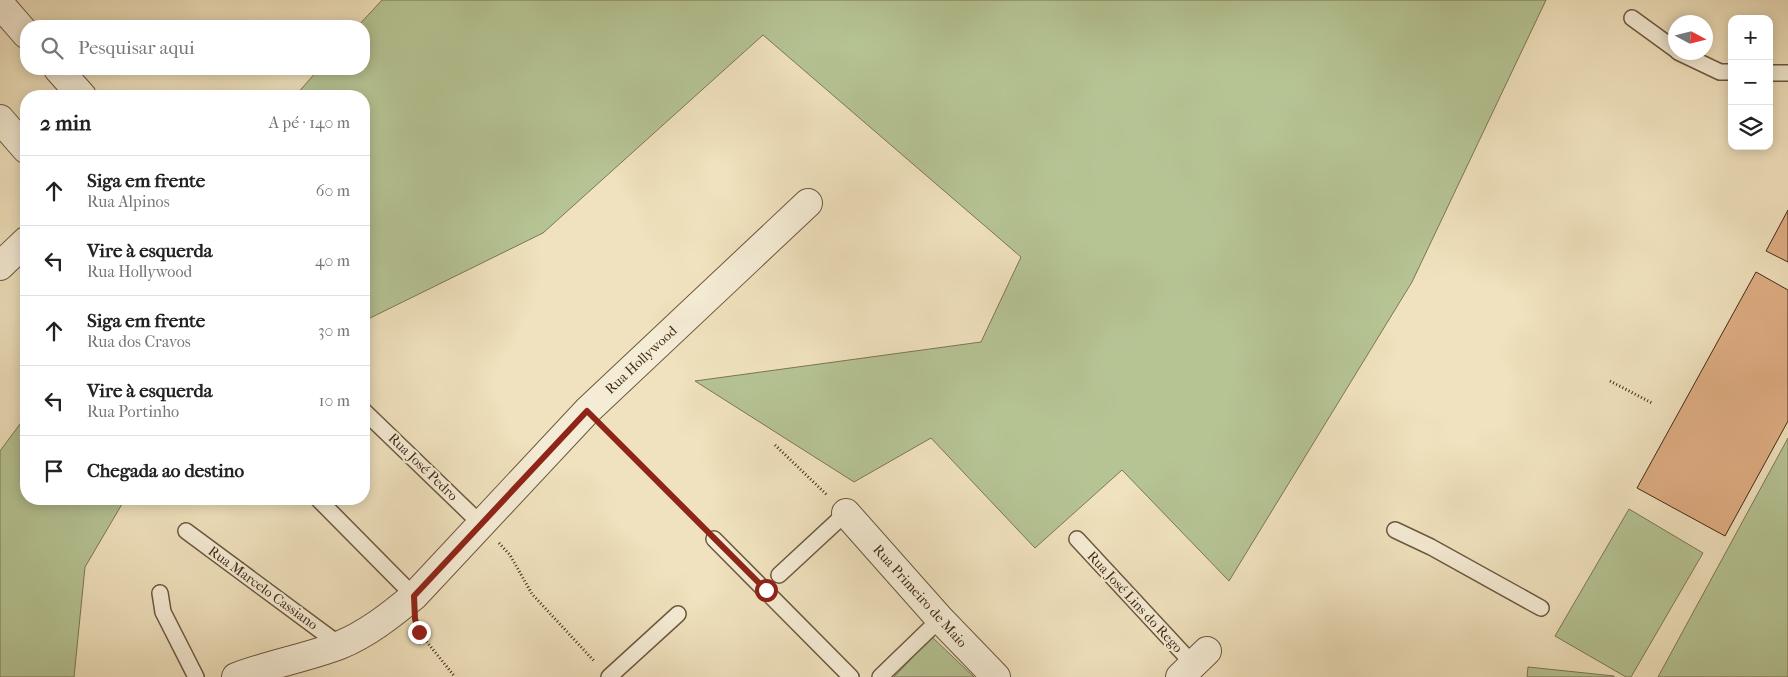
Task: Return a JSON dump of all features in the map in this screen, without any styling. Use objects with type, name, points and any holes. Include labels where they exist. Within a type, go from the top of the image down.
[{"type":"street","points":[[0,4],[20,27]]},
{"type":"street","points":[[63,75],[77,90]]},
{"type":"street","points":[[0,119],[20,142]]},
{"type":"street","name":"Rua Hollywood","points":[[236,677],[253,670],[340,645],[382,622],[414,596],[587,411],[808,203]]},
{"type":"street","points":[[0,266],[20,247]]},
{"type":"street","name":"Rua Primeiro de Maio","points":[[846,513],[940,619],[996,677]]},
{"type":"lane","points":[[1632,18],[1668,44]]},
{"type":"lane","points":[[1695,60],[1720,72],[1728,72]]},
{"type":"lane","points":[[1773,73],[1788,73]]},
{"type":"lane","name":"Rua José Pedro","points":[[370,417],[481,524]]},
{"type":"lane","points":[[324,505],[414,596]]},
{"type":"lane","points":[[779,575],[846,513]]},
{"type":"lane","points":[[1395,530],[1431,547],[1541,608]]},
{"type":"lane","name":"Rua Marcelo Cassiano","points":[[186,531],[340,645]]},
{"type":"lane","points":[[714,539],[850,677]]},
{"type":"lane","name":"Rua José Lins do Rego","points":[[1077,540],[1194,664]]},
{"type":"lane","points":[[160,592],[163,612],[196,677]]},
{"type":"lane","points":[[609,677],[678,614]]},
{"type":"lane","points":[[880,677],[940,619]]},
{"type":"path","points":[[1610,381],[1652,403]]},
{"type":"path","points":[[587,411],[714,539]]},
{"type":"path","points":[[775,445],[846,513]]},
{"type":"path","points":[[481,524],[510,555],[532,594],[609,677]]},
{"type":"path","points":[[414,596],[415,619],[419,632],[455,677]]},
{"type":"green space","points":[[382,0],[1546,0],[1412,282],[1229,581],[1122,470],[1035,548],[931,438],[854,482],[695,381],[981,342],[1021,257],[763,35],[543,233],[370,318],[370,90],[300,90],[314,75],[370,75],[370,20],[364,20]]},
{"type":"green space","points":[[20,424],[20,505],[121,505],[85,567],[74,677],[0,677],[0,451]]},
{"type":"green space","points":[[1788,438],[1788,677],[1658,677]]},
{"type":"green space","points":[[1629,509],[1703,553],[1631,677],[1626,677],[1555,636]]},
{"type":"green space","points":[[932,637],[974,677],[894,677]]},
{"type":"green space","points":[[1528,667],[1614,676],[1614,677],[1527,677]]},
{"type":"building","points":[[1788,210],[1788,262],[1766,251]]},
{"type":"building","points":[[1756,272],[1788,290],[1788,421],[1725,536],[1637,488]]},
{"type":"route","points":[[419,632],[415,619],[414,596],[587,411],[766,590]]}]
